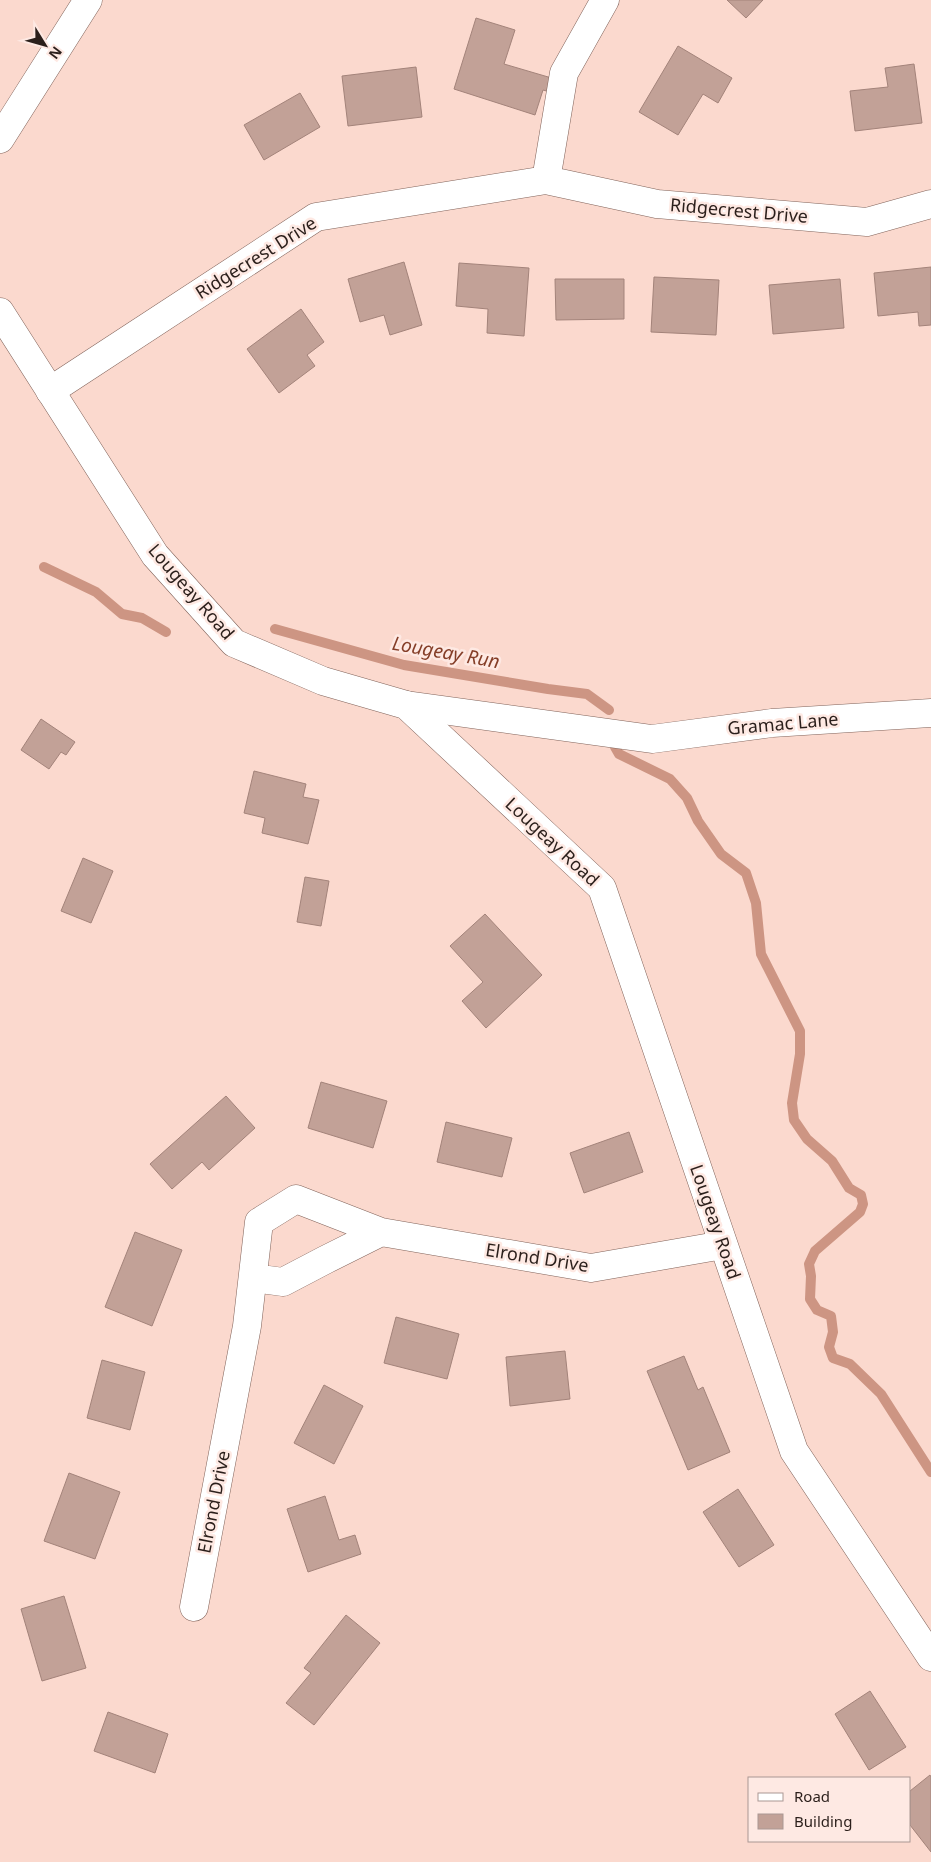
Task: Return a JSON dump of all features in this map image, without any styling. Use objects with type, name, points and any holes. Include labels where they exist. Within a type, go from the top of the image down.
[{"type":"main road","points":[[0,139],[88,0]]},
{"type":"main road","points":[[546,180],[564,73],[605,0]]},
{"type":"main road","name":"Ridgecrest Drive","points":[[50,391],[316,217],[546,180],[657,204],[867,222],[931,204]]},
{"type":"main road","name":"Lougeay Road","points":[[0,312],[155,555],[234,643],[323,681],[406,706],[602,888],[794,1451],[931,1657]]},
{"type":"main road","name":"Gramac Lane","points":[[406,706],[652,739],[772,723],[931,713]]},
{"type":"main road","name":"Elrond Drive","points":[[194,1607],[247,1326],[259,1222],[296,1199],[381,1232],[591,1268],[723,1246]]},
{"type":"main road","points":[[253,1278],[284,1282],[381,1232]]},
{"type":"building","points":[[727,0],[763,0],[746,18]]},
{"type":"building","points":[[476,18],[515,30],[504,64],[555,79],[550,92],[543,90],[535,115],[454,89]]},
{"type":"building","points":[[678,46],[732,78],[718,103],[703,94],[678,135],[639,112]]},
{"type":"building","points":[[914,64],[922,123],[855,131],[850,91],[888,87],[885,68]]},
{"type":"building","points":[[416,67],[422,117],[348,126],[342,76]]},
{"type":"building","points":[[300,93],[320,127],[264,160],[244,125]]},
{"type":"building","points":[[404,262],[422,325],[390,335],[384,315],[360,322],[348,279]]},
{"type":"building","points":[[459,263],[529,268],[524,336],[487,333],[488,309],[456,306]]},
{"type":"building","points":[[931,267],[931,325],[919,326],[918,312],[878,316],[874,273]]},
{"type":"building","points":[[654,277],[719,280],[716,335],[651,332]]},
{"type":"building","points":[[555,279],[624,279],[624,319],[556,320]]},
{"type":"building","points":[[840,279],[844,328],[773,334],[769,285]]},
{"type":"building","points":[[301,309],[324,342],[307,355],[315,366],[279,393],[247,349]]},
{"type":"building","points":[[41,719],[75,742],[66,755],[61,752],[49,769],[21,750]]},
{"type":"building","points":[[254,771],[306,784],[303,797],[319,800],[308,844],[262,833],[265,818],[244,813]]},
{"type":"building","points":[[83,858],[113,871],[91,923],[61,911]]},
{"type":"building","points":[[305,877],[329,881],[321,926],[297,922]]},
{"type":"building","points":[[485,914],[542,975],[486,1028],[462,1001],[483,982],[450,946]]},
{"type":"building","points":[[321,1082],[387,1101],[373,1148],[308,1128]]},
{"type":"building","points":[[226,1096],[255,1128],[209,1170],[202,1162],[172,1189],[150,1164]]},
{"type":"building","points":[[446,1122],[512,1138],[502,1177],[437,1162]]},
{"type":"building","points":[[629,1132],[643,1172],[584,1193],[570,1153]]},
{"type":"building","points":[[135,1232],[182,1250],[152,1326],[105,1307]]},
{"type":"building","points":[[396,1317],[459,1334],[447,1379],[384,1363]]},
{"type":"building","points":[[565,1351],[570,1399],[510,1406],[506,1357]]},
{"type":"building","points":[[684,1356],[698,1390],[703,1387],[730,1452],[688,1470],[647,1371]]},
{"type":"building","points":[[102,1360],[145,1372],[130,1430],[87,1418]]},
{"type":"building","points":[[324,1385],[363,1406],[334,1464],[294,1443]]},
{"type":"building","points":[[69,1473],[120,1492],[95,1559],[44,1541]]},
{"type":"building","points":[[738,1489],[774,1545],[739,1567],[703,1512]]},
{"type":"building","points":[[325,1496],[339,1540],[355,1535],[361,1554],[308,1572],[287,1509]]},
{"type":"building","points":[[64,1596],[86,1668],[42,1681],[21,1609]]},
{"type":"building","points":[[346,1615],[380,1643],[314,1725],[286,1703],[311,1673],[304,1668]]},
{"type":"building","points":[[870,1691],[906,1747],[869,1770],[835,1714]]},
{"type":"building","points":[[108,1712],[168,1734],[155,1773],[94,1751]]},
{"type":"building","points":[[930,1775],[931,1852],[911,1826],[911,1790]]},
{"type":"waterway","name":"Lougeay Run","points":[[44,567],[96,592],[122,614],[142,618],[166,632]]},
{"type":"waterway","name":"Lougeay Run","points":[[275,629],[404,665],[587,694],[609,710]]},
{"type":"waterway","name":"Lougeay Run","points":[[615,747],[619,754],[670,779],[687,798],[698,821],[721,854],[746,873],[756,903],[761,954],[800,1031],[800,1054],[792,1103],[794,1120],[807,1139],[832,1161],[849,1188],[861,1195],[863,1204],[860,1212],[815,1251],[809,1264],[811,1276],[810,1299],[817,1310],[831,1316],[833,1332],[829,1347],[833,1358],[850,1364],[881,1394],[931,1472]]}]
